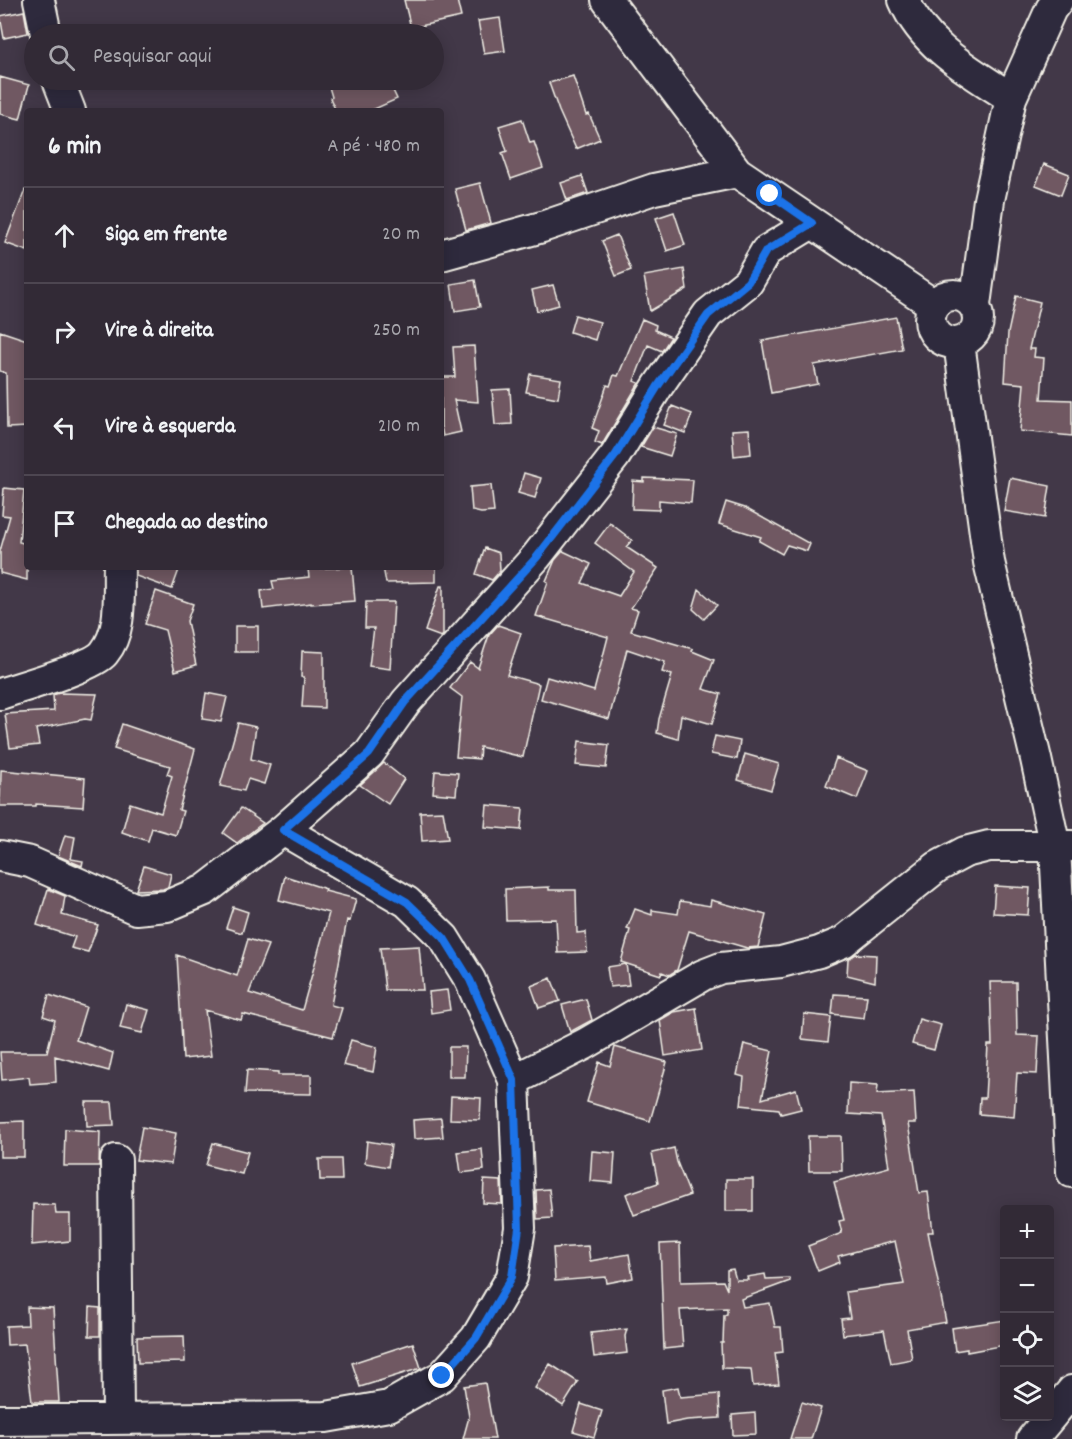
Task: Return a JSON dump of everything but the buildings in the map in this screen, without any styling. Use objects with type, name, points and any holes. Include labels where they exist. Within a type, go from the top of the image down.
[{"type":"street","points":[[39,0],[44,24]]},
{"type":"street","points":[[608,0],[737,172],[934,305]]},
{"type":"street","points":[[904,0],[909,13],[927,36],[952,59],[1011,98]]},
{"type":"street","points":[[975,305],[968,298],[959,295],[940,298],[930,314],[934,333],[941,339],[960,343],[975,332],[979,323],[975,305],[989,200],[1011,98],[1051,9],[1058,0]]},
{"type":"street","points":[[62,90],[69,108]]},
{"type":"street","points":[[444,254],[542,227],[654,189],[737,172]]},
{"type":"street","points":[[0,856],[30,862],[136,909],[167,906],[205,890],[283,830],[369,754],[405,702],[537,557],[615,456],[658,386],[708,315],[748,282],[766,251],[812,223]]},
{"type":"street","points":[[960,343],[989,562],[1034,747],[1063,847],[1072,1172]]},
{"type":"street","points":[[0,694],[84,665],[103,655],[111,641],[118,618],[119,570]]},
{"type":"street","points":[[0,1420],[103,1425],[326,1428],[389,1406],[442,1376],[476,1338],[512,1277],[519,1228],[514,1080],[470,980],[444,938],[407,902],[283,830]]},
{"type":"street","points":[[514,1080],[585,1044],[721,968],[781,962],[819,952],[843,942],[937,867],[965,852],[989,846],[1063,847]]},
{"type":"street","points":[[103,1425],[116,1160]]},
{"type":"street","points":[[1032,1439],[1072,1392]]},
{"type":"route","points":[[442,1376],[476,1338],[512,1277],[519,1228],[514,1080],[470,980],[444,938],[407,902],[283,830],[369,754],[405,702],[537,557],[615,456],[658,386],[708,315],[748,282],[766,251],[812,223],[770,194]]}]
